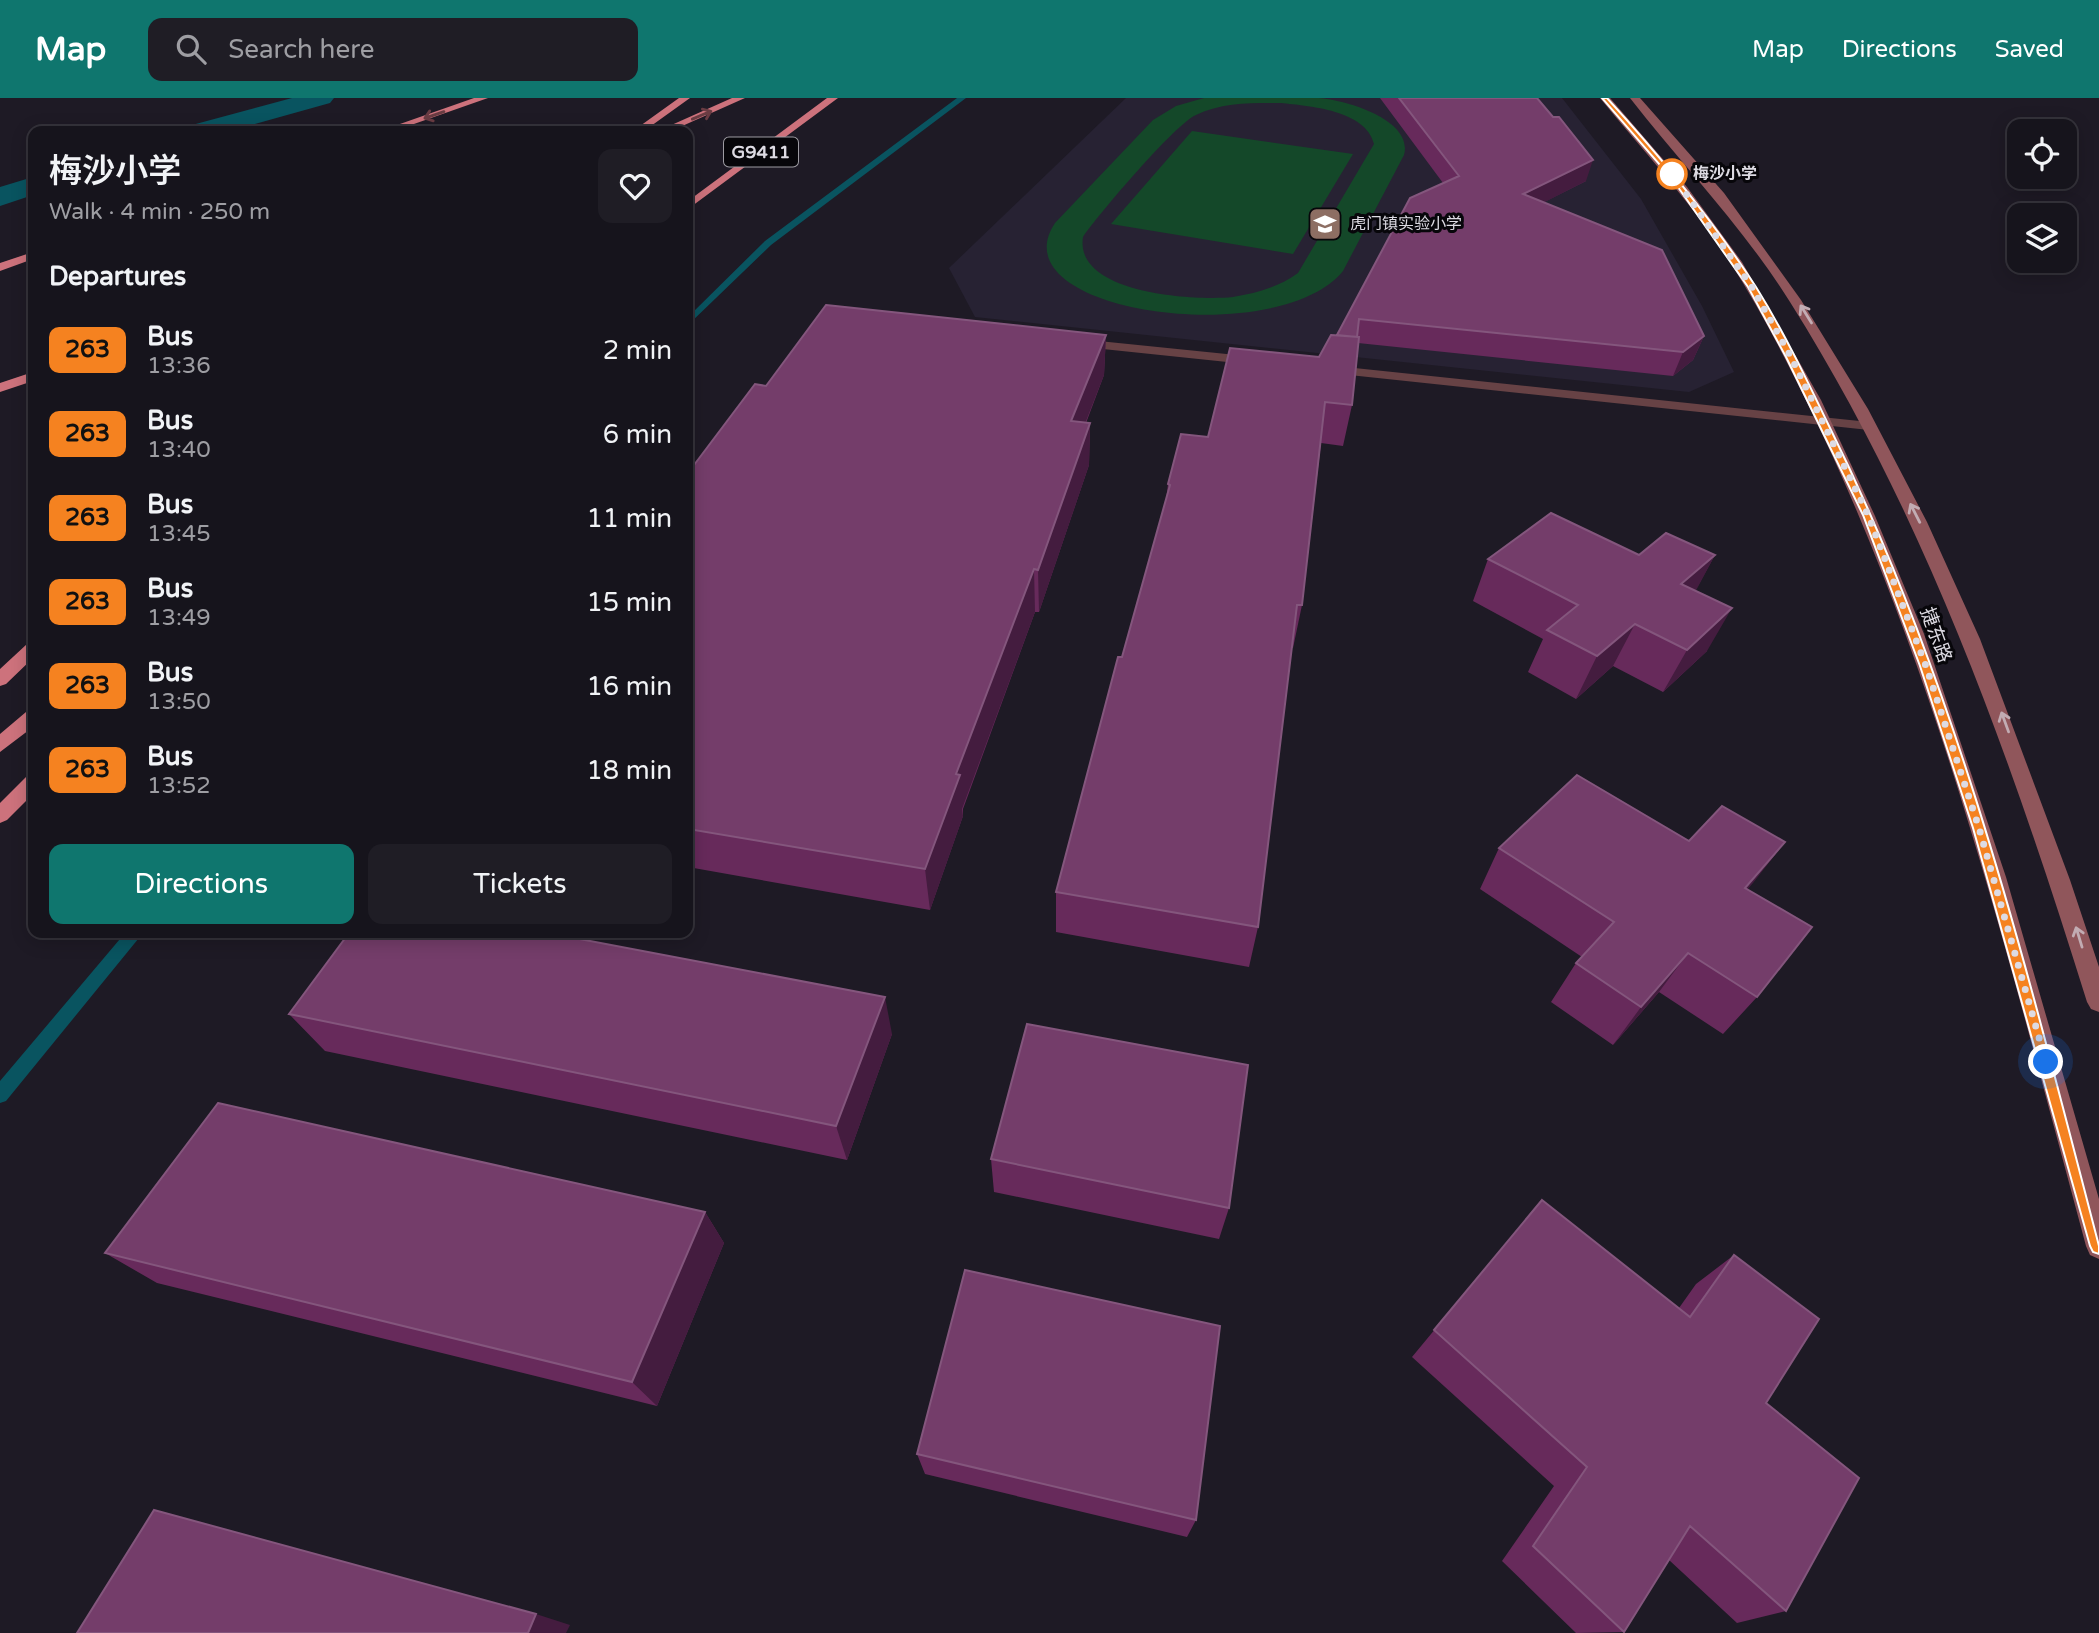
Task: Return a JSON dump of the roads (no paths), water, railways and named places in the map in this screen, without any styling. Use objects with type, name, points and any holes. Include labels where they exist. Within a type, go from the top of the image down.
[{"type":"highway","points":[[401,126],[484,98]]},
{"type":"highway","points":[[645,126],[685,98]]},
{"type":"highway","points":[[675,126],[740,98]]},
{"type":"highway","name":"G9411","points":[[693,201],[833,98]]},
{"type":"highway","points":[[0,267],[28,257]]},
{"type":"highway","points":[[0,388],[28,378]]},
{"type":"highway","points":[[0,680],[28,653]]},
{"type":"highway","points":[[0,745],[28,721]]},
{"type":"highway","points":[[0,815],[28,787]]},
{"type":"street","name":"捷东路","points":[[1605,98],[1676,178],[1752,287],[1868,515],[1934,691],[1979,828],[2099,1246]]},
{"type":"street","name":"捷东路","points":[[1635,98],[1709,178],[1750,231],[1834,360],[1918,516],[1990,678],[2048,839],[2099,1002]]},
{"type":"lane","points":[[1059,341],[1267,363]]},
{"type":"lane","points":[[1309,367],[1869,426]]},
{"type":"waterway","points":[[219,126],[321,98]]},
{"type":"waterway","points":[[693,317],[768,243],[962,98]]},
{"type":"waterway","points":[[0,197],[28,188]]},
{"type":"waterway","points":[[0,1095],[131,938]]},
{"type":"place","name":"梅沙小学","points":[[1672,174]]},
{"type":"place","name":"虎门镇实验小学","points":[[1325,224]]}]
